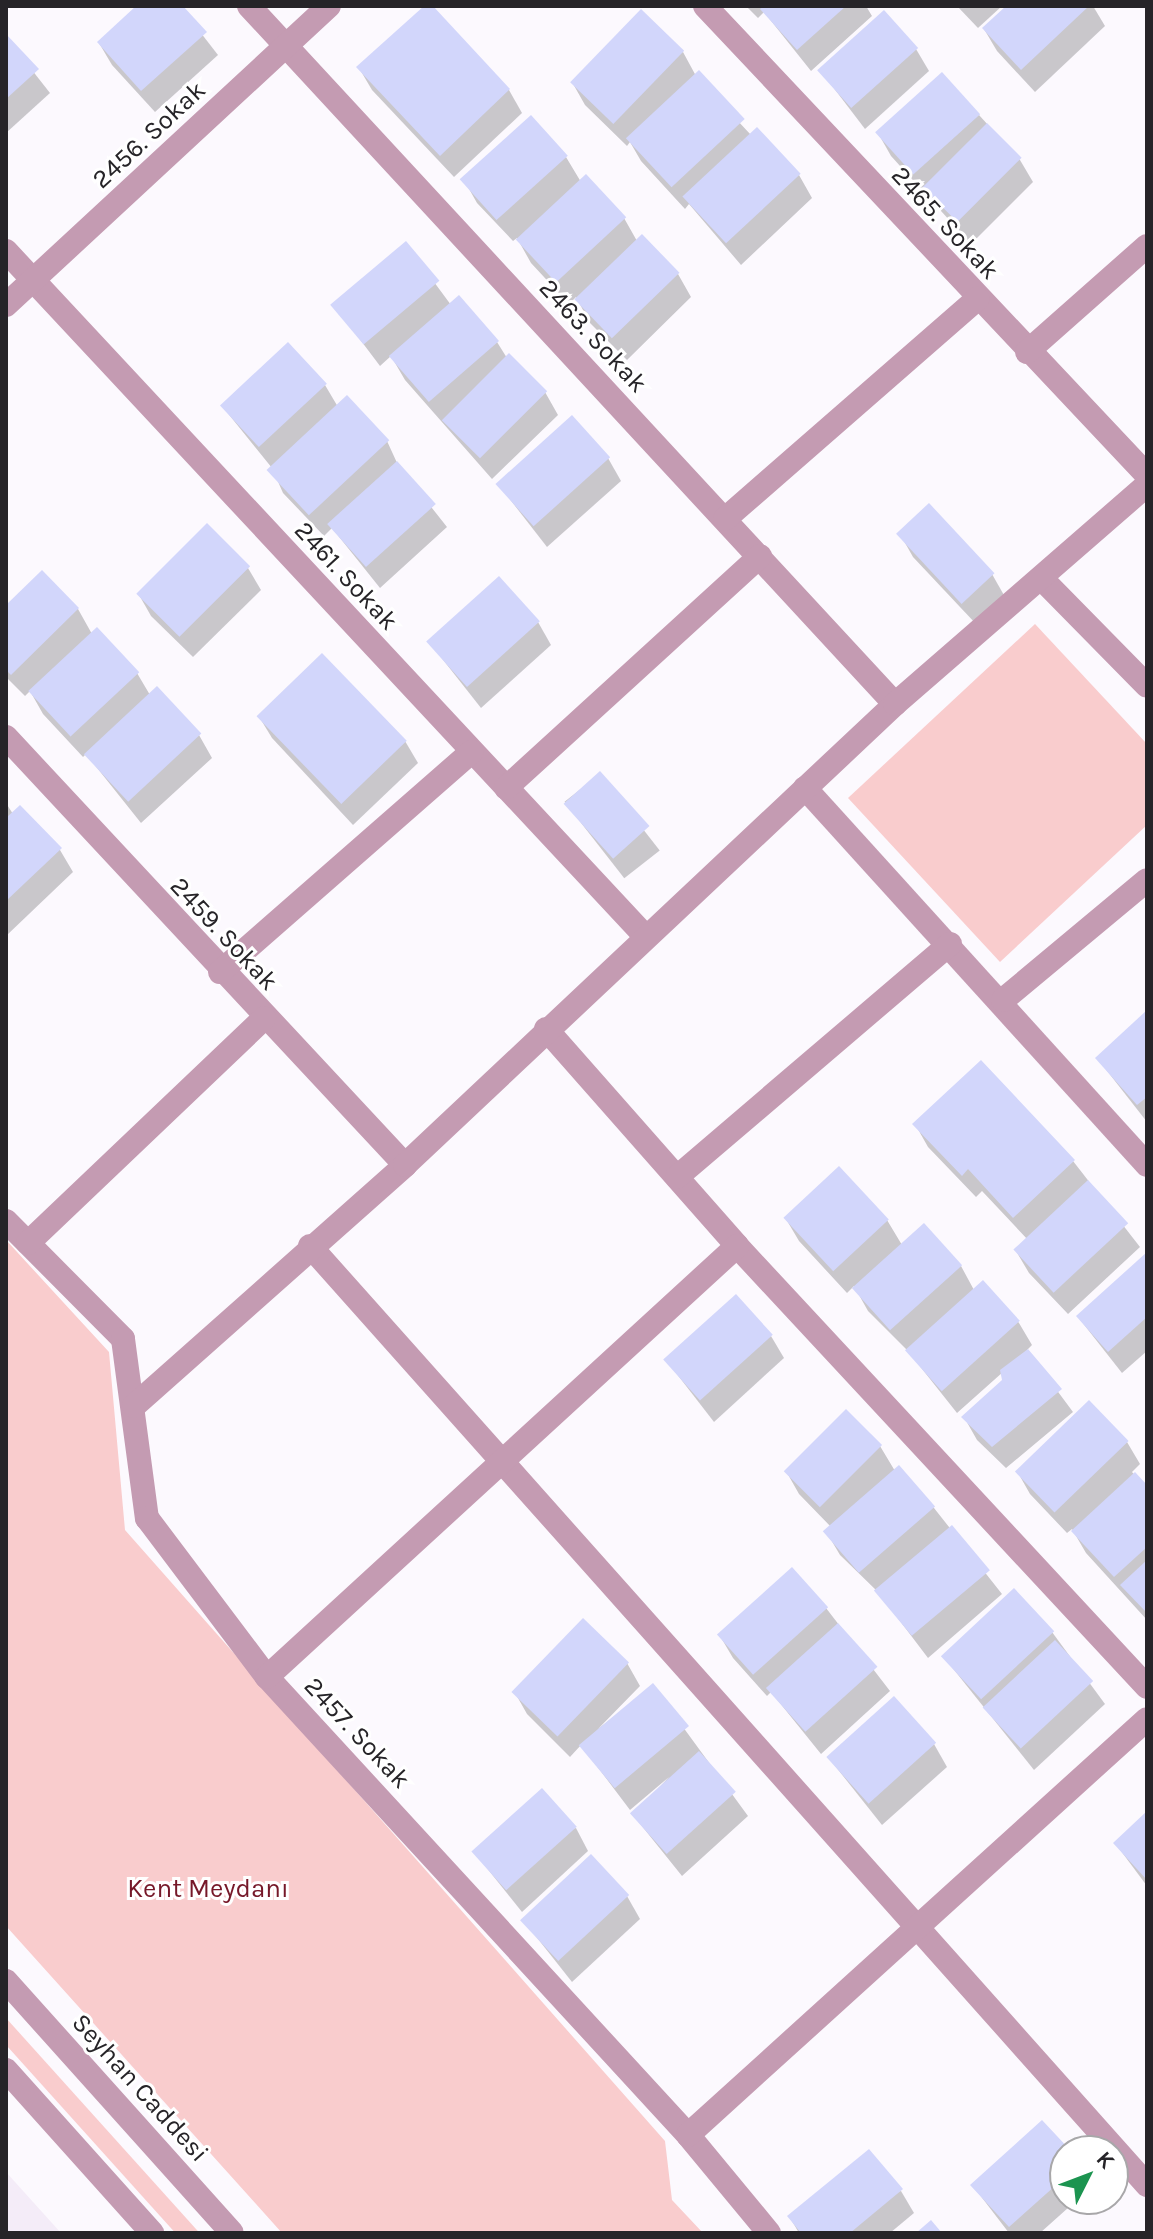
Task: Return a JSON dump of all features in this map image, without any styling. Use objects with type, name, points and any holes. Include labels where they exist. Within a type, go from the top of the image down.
[{"type":"street","name":"2463. Sokak","points":[[249,6],[895,704]]},
{"type":"street","name":"2456. Sokak","points":[[6,305],[329,6]]},
{"type":"street","name":"2465. Sokak","points":[[705,6],[977,299],[1147,475]]},
{"type":"street","points":[[1027,352],[1147,246]]},
{"type":"street","name":"2461. Sokak","points":[[6,251],[646,937]]},
{"type":"street","points":[[725,519],[977,299]]},
{"type":"street","points":[[134,1406],[310,1246],[405,1165],[546,1029],[895,704],[1043,580],[1147,485]]},
{"type":"street","points":[[506,788],[760,556]]},
{"type":"street","points":[[1043,580],[1147,686]]},
{"type":"street","name":"2459. Sokak","points":[[6,737],[220,972],[405,1165]]},
{"type":"street","points":[[220,972],[471,752]]},
{"type":"street","points":[[805,788],[1003,1000],[1147,1165]]},
{"type":"street","points":[[1003,1000],[1147,880]]},
{"type":"street","points":[[677,1177],[950,944]]},
{"type":"street","points":[[28,1243],[264,1018]]},
{"type":"street","points":[[546,1029],[737,1246],[1147,1687]]},
{"type":"street","name":"2457. Sokak","points":[[6,1221],[123,1339],[147,1518],[267,1677],[688,2135],[769,2233]]},
{"type":"street","points":[[310,1246],[1147,2185]]},
{"type":"street","points":[[267,1677],[737,1246]]},
{"type":"street","points":[[688,2135],[915,1925],[1147,1719]]},
{"type":"street","name":"Seyhan Caddesi","points":[[6,1981],[232,2233]]},
{"type":"street","points":[[6,2070],[152,2233]]},
{"type":"shaded area","points":[[6,2172],[61,2233],[6,2233]]},
{"type":"green space","points":[[1035,624],[1147,744],[1147,825],[1000,962],[848,798]]},
{"type":"green space","name":"Kent Meydanı","points":[[6,1240],[109,1352],[125,1530],[665,2141],[672,2200],[703,2233],[282,2233],[6,1926]]},
{"type":"green space","points":[[6,2018],[200,2233],[175,2233],[6,2045]]},
{"type":"building","points":[[136,6],[183,6],[207,32],[141,91],[97,42]]},
{"type":"building","points":[[424,6],[433,6],[510,89],[440,156],[356,67]]},
{"type":"building","points":[[764,6],[846,6],[797,50],[760,9]]},
{"type":"building","points":[[1006,6],[1089,6],[1021,70],[982,28]]},
{"type":"building","points":[[641,9],[684,51],[613,124],[570,82]]},
{"type":"building","points":[[884,10],[918,48],[851,108],[817,70]]},
{"type":"building","points":[[6,34],[39,69],[6,99]]},
{"type":"building","points":[[699,70],[745,119],[672,187],[626,138]]},
{"type":"building","points":[[942,72],[980,114],[913,175],[875,132]]},
{"type":"building","points":[[531,115],[568,156],[496,220],[460,179]]},
{"type":"building","points":[[987,123],[1022,158],[957,222],[923,187]]},
{"type":"building","points":[[757,127],[801,174],[726,243],[682,197]]},
{"type":"building","points":[[586,174],[626,217],[556,283],[516,239]]},
{"type":"building","points":[[642,234],[680,273],[612,338],[574,299]]},
{"type":"building","points":[[406,241],[439,281],[364,344],[330,305]]},
{"type":"building","points":[[459,295],[499,341],[429,402],[389,356]]},
{"type":"building","points":[[288,342],[327,384],[259,447],[220,405]]},
{"type":"building","points":[[509,353],[547,391],[480,458],[442,420]]},
{"type":"building","points":[[347,395],[389,440],[309,515],[267,470]]},
{"type":"building","points":[[572,415],[610,457],[534,526],[495,484]]},
{"type":"building","points":[[397,461],[436,504],[366,567],[327,524]]},
{"type":"building","points":[[929,503],[994,573],[962,604],[896,534]]},
{"type":"building","points":[[207,523],[250,566],[179,637],[136,594]]},
{"type":"building","points":[[42,570],[79,608],[11,675],[6,670],[6,605]]},
{"type":"building","points":[[499,576],[540,621],[467,687],[426,642]]},
{"type":"building","points":[[97,627],[139,672],[71,736],[28,691]]},
{"type":"building","points":[[322,653],[407,741],[341,804],[257,716]]},
{"type":"building","points":[[157,686],[201,734],[128,802],[84,754]]},
{"type":"building","points":[[600,771],[650,826],[613,859],[564,804]]},
{"type":"building","points":[[20,805],[62,848],[6,901],[6,818]]},
{"type":"building","points":[[1147,1010],[1147,1097],[1137,1105],[1095,1058]]},
{"type":"building","points":[[981,1060],[1075,1160],[1013,1218],[968,1169],[962,1176],[912,1124]]},
{"type":"building","points":[[839,1166],[889,1219],[833,1271],[783,1218]]},
{"type":"building","points":[[1088,1180],[1128,1223],[1054,1293],[1013,1250]]},
{"type":"building","points":[[924,1223],[962,1265],[890,1330],[852,1288]]},
{"type":"building","points":[[1147,1252],[1147,1317],[1108,1352],[1076,1316]]},
{"type":"building","points":[[983,1280],[1020,1321],[942,1391],[905,1350]]},
{"type":"building","points":[[736,1294],[773,1335],[700,1400],[663,1360]]},
{"type":"building","points":[[1028,1349],[1062,1389],[992,1447],[961,1417],[1002,1380],[1000,1370]]},
{"type":"building","points":[[1089,1400],[1129,1441],[1055,1513],[1015,1472]]},
{"type":"building","points":[[846,1409],[882,1445],[820,1507],[784,1471]]},
{"type":"building","points":[[899,1465],[935,1507],[859,1573],[823,1531]]},
{"type":"building","points":[[1135,1472],[1147,1485],[1147,1547],[1114,1577],[1071,1531]]},
{"type":"building","points":[[952,1525],[990,1570],[912,1636],[874,1591]]},
{"type":"building","points":[[1147,1560],[1147,1613],[1120,1585]]},
{"type":"building","points":[[792,1567],[828,1607],[753,1675],[717,1635]]},
{"type":"building","points":[[1014,1588],[1054,1631],[981,1699],[941,1656]]},
{"type":"building","points":[[583,1618],[629,1662],[557,1737],[511,1692]]},
{"type":"building","points":[[838,1623],[877,1667],[805,1732],[766,1688]]},
{"type":"building","points":[[1055,1640],[1093,1681],[1021,1748],[983,1708]]},
{"type":"building","points":[[653,1683],[689,1726],[615,1788],[579,1745]]},
{"type":"building","points":[[894,1696],[936,1743],[869,1804],[826,1757]]},
{"type":"building","points":[[699,1751],[736,1792],[667,1854],[630,1813]]},
{"type":"building","points":[[542,1788],[577,1827],[506,1890],[471,1852]]},
{"type":"building","points":[[1147,1811],[1147,1880],[1113,1843]]},
{"type":"building","points":[[591,1854],[629,1895],[558,1961],[520,1920]]},
{"type":"building","points":[[1042,2120],[1056,2135],[1049,2135],[1049,2191],[1009,2227],[970,2185]]},
{"type":"building","points":[[869,2149],[903,2189],[850,2233],[801,2233],[787,2216]]},
{"type":"building","points":[[931,2220],[942,2233],[916,2233]]}]
